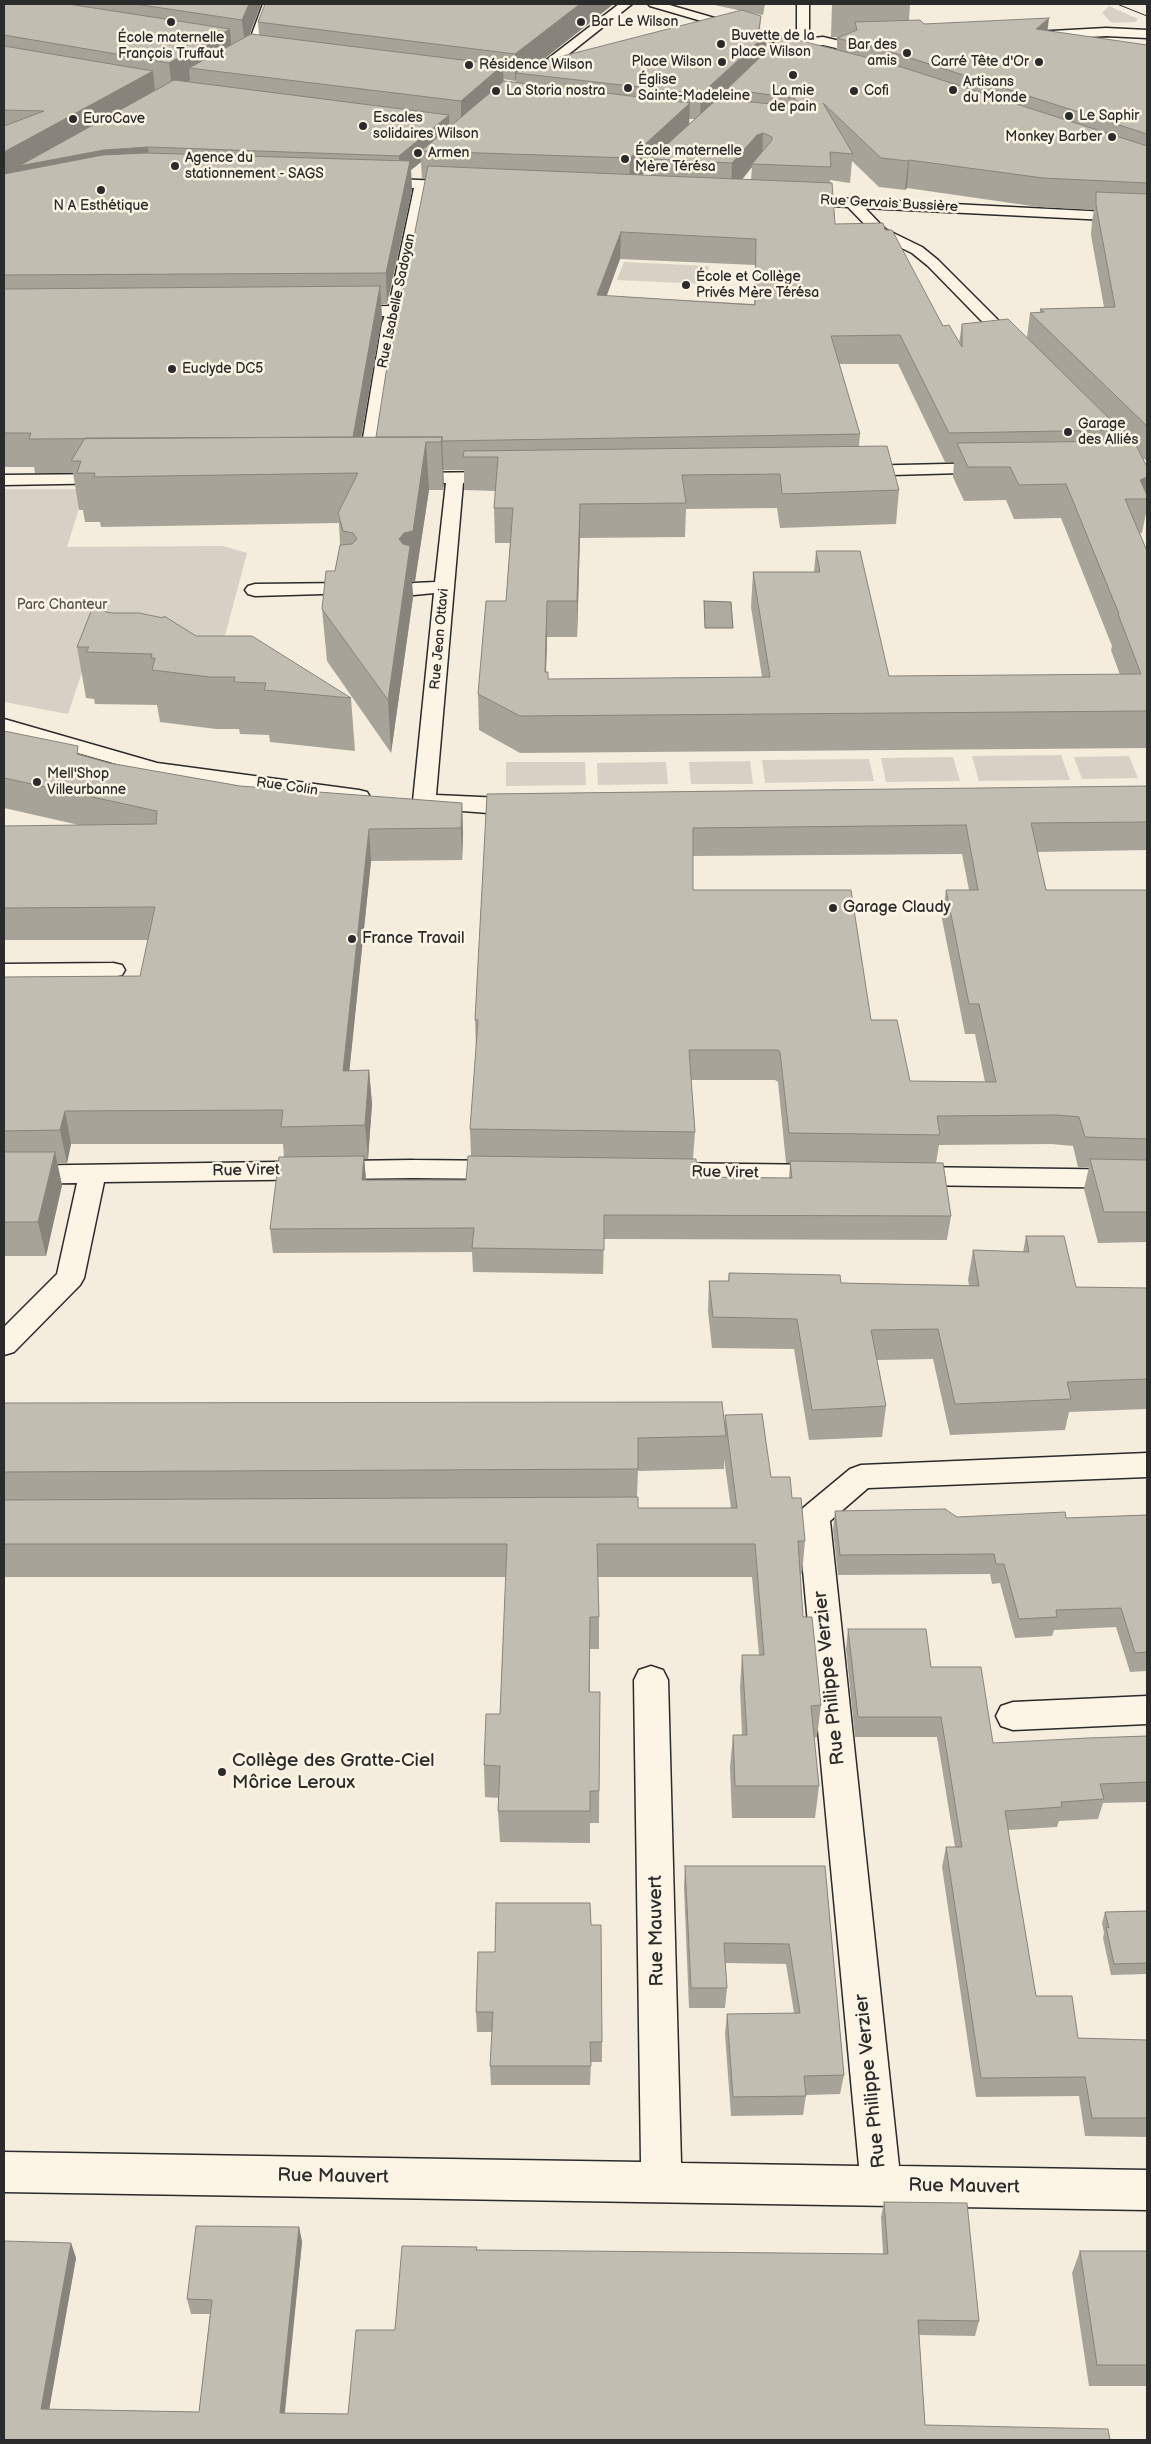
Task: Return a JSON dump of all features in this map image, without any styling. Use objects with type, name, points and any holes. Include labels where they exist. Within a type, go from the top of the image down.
[{"type":"street","points":[[516,86],[626,4]]},
{"type":"street","points":[[654,4],[789,43]]},
{"type":"street","points":[[803,4],[803,41]]},
{"type":"street","points":[[267,55],[245,54],[271,8]]},
{"type":"street","points":[[1066,48],[1030,41],[1025,36],[1106,32],[1147,27]]},
{"type":"street","points":[[1106,32],[1147,34]]},
{"type":"street","points":[[803,41],[853,47],[842,66],[806,62],[784,57],[777,51],[782,45],[803,41]]},
{"type":"street","points":[[771,62],[784,57]]},
{"type":"street","points":[[360,182],[406,183],[422,177],[475,186]]},
{"type":"street","name":"Rue Isabelle Sadoyan","points":[[422,177],[398,304],[390,323],[357,478],[455,478]]},
{"type":"street","name":"Rue Gervais Bussière","points":[[785,199],[1147,218]]},
{"type":"street","points":[[851,202],[880,232],[917,250],[933,263],[1029,359]]},
{"type":"street","points":[[329,312],[395,311]]},
{"type":"street","points":[[839,471],[1005,468]]},
{"type":"street","points":[[455,478],[515,476]]},
{"type":"street","name":"Rue Jean Ottavi","points":[[455,478],[445,587],[414,801],[488,806],[548,806]]},
{"type":"street","points":[[4,480],[130,479]]},
{"type":"street","points":[[414,589],[445,587]]},
{"type":"street","points":[[255,590],[349,590]]},
{"type":"street","name":"Rue Colin","points":[[4,725],[155,769],[375,799]]},
{"type":"street","points":[[4,971],[113,970]]},
{"type":"street","name":"Rue Viret","points":[[4,1175],[413,1169],[532,1171]]},
{"type":"street","name":"Rue Viret","points":[[631,1172],[850,1175]]},
{"type":"street","points":[[4,1344],[70,1278],[93,1174]]},
{"type":"street","points":[[879,1175],[1147,1179]]},
{"type":"street","name":"Rue Philippe Verzier","points":[[881,2186],[814,1517],[861,1477],[1147,1465]]},
{"type":"street","name":"Rue Mauvert","points":[[651,1680],[661,2182]]},
{"type":"street","points":[[1013,1716],[1147,1710]]},
{"type":"street","name":"Rue Mauvert","points":[[4,2172],[1147,2190]]},
{"type":"green space","points":[[1109,6],[1138,19],[1135,22],[1112,23],[1102,13]]},
{"type":"green space","points":[[624,262],[709,266],[704,284],[617,280]]},
{"type":"green space","name":"Parc Chanteur","points":[[4,489],[85,489],[67,547],[223,546],[247,553],[219,658],[87,657],[68,714],[4,702]]},
{"type":"green space","points":[[1061,755],[1070,780],[979,781],[972,756]]},
{"type":"green space","points":[[1129,756],[1138,778],[1082,779],[1074,757]]},
{"type":"green space","points":[[953,757],[960,781],[886,782],[881,758]]},
{"type":"green space","points":[[869,759],[874,781],[765,783],[762,760]]},
{"type":"green space","points":[[750,761],[753,784],[691,784],[689,762]]},
{"type":"green space","points":[[506,762],[585,762],[586,785],[506,786]]},
{"type":"green space","points":[[666,762],[668,784],[598,785],[597,763]]},
{"type":"shaded area","points":[[704,601],[731,602],[733,628],[705,628]]},
{"type":"building","points":[[4,4],[68,4],[230,29],[169,63],[4,35]]},
{"type":"building","points":[[135,4],[249,4],[242,20]]},
{"type":"building","points":[[265,4],[580,4],[515,54],[258,22]]},
{"type":"building","points":[[742,10],[761,16],[758,34],[767,34],[701,94],[516,73],[524,66]]},
{"type":"building","points":[[1049,18],[1036,29],[1147,45],[1147,134],[898,54],[837,38],[857,30],[855,22],[920,20],[924,24]]},
{"type":"building","points":[[251,34],[503,65],[461,101],[189,68]]},
{"type":"building","points":[[786,37],[889,63],[1147,146],[1147,183],[1043,178],[881,158],[823,103],[853,154],[830,152],[831,167],[752,164],[772,140],[772,137],[763,133],[757,135],[732,163],[651,159],[717,99],[795,106],[797,101],[794,98],[727,89],[778,40]]},
{"type":"building","points":[[4,46],[153,71],[4,152],[4,126],[44,111],[4,110]]},
{"type":"building","points":[[174,80],[449,115],[399,156],[148,147],[104,150],[19,166]]},
{"type":"building","points":[[504,81],[690,103],[630,158],[421,151]]},
{"type":"building","points":[[147,153],[410,161],[386,273],[4,275],[4,174],[103,155]]},
{"type":"building","points":[[428,166],[832,183],[835,224],[883,223],[885,230],[892,230],[943,326],[949,325],[962,347],[962,324],[1008,319],[1121,430],[949,433],[900,335],[831,336],[860,434],[442,441],[442,437],[376,437],[398,296],[406,277]],"holes":[[[621,232],[756,239],[755,305],[597,295]]]},
{"type":"building","points":[[1096,192],[1147,194],[1147,426],[1030,313],[1044,312],[1040,309],[1115,307],[1096,205]]},
{"type":"building","points":[[380,286],[353,437],[29,439],[31,433],[4,433],[4,289]]},
{"type":"building","points":[[442,437],[441,442],[426,442],[413,531],[404,533],[399,539],[403,544],[410,546],[388,700],[322,609],[326,571],[335,571],[340,545],[352,544],[357,539],[353,533],[343,531],[338,513],[358,473],[94,477],[95,473],[77,473],[81,461],[71,461],[85,438]]},
{"type":"building","points":[[1134,441],[1147,466],[1147,477],[1140,480],[1147,499],[1125,499],[1147,551],[1147,711],[520,716],[478,694],[486,601],[506,601],[513,508],[494,508],[498,457],[463,457],[464,451],[887,446],[899,490],[782,494],[780,474],[682,475],[686,503],[580,504],[577,601],[547,601],[545,672],[548,672],[548,679],[770,677],[753,572],[820,572],[816,551],[860,551],[889,676],[1141,674],[1119,614],[1066,484],[1019,485],[1010,467],[968,467],[957,443]]},
{"type":"building","points":[[92,609],[112,613],[139,613],[163,618],[164,616],[196,636],[252,636],[351,698],[264,690],[266,683],[234,682],[235,677],[210,677],[152,670],[155,658],[151,658],[152,654],[86,652],[89,647],[77,647]]},
{"type":"building","points":[[4,731],[78,746],[77,754],[109,763],[240,786],[462,803],[461,828],[369,829],[343,1071],[369,1070],[365,1125],[281,1127],[283,1110],[65,1111],[60,1130],[4,1131],[4,977],[140,976],[155,907],[4,908],[4,826],[156,824],[157,811],[4,778]]},
{"type":"building","points":[[1147,786],[1147,822],[1031,823],[1046,890],[1147,890],[1147,1139],[1085,1137],[1079,1117],[1057,1115],[937,1116],[940,1135],[789,1133],[780,1052],[778,1050],[689,1050],[695,1132],[470,1129],[478,1020],[475,1020],[487,794]],"holes":[[[966,825],[978,890],[946,890],[969,1004],[979,1004],[996,1082],[910,1081],[897,1020],[871,1020],[851,890],[693,890],[693,828]]]},
{"type":"building","points":[[4,1152],[55,1152],[38,1222],[4,1222]]},
{"type":"building","points":[[364,1156],[362,1180],[466,1180],[468,1156],[696,1159],[697,1177],[792,1178],[790,1161],[943,1163],[951,1216],[604,1215],[604,1250],[472,1248],[474,1228],[270,1229],[279,1157]]},
{"type":"building","points":[[1090,1159],[1147,1160],[1147,1212],[1104,1212]]},
{"type":"building","points":[[1026,1236],[1064,1236],[1076,1287],[1147,1288],[1147,1379],[1067,1382],[1071,1399],[955,1404],[938,1329],[871,1330],[886,1406],[812,1410],[797,1319],[713,1317],[709,1281],[729,1281],[729,1273],[840,1275],[841,1283],[979,1286],[973,1250],[1029,1252]]},
{"type":"building","points":[[722,1402],[726,1436],[638,1438],[638,1469],[4,1472],[4,1403]]},
{"type":"building","points":[[762,1414],[771,1477],[790,1477],[792,1498],[801,1498],[805,1541],[798,1541],[803,1617],[812,1617],[821,1705],[811,1706],[819,1786],[735,1786],[733,1735],[747,1735],[742,1655],[764,1655],[755,1544],[597,1544],[599,1617],[590,1617],[589,1692],[600,1692],[599,1791],[590,1791],[590,1811],[498,1811],[500,1766],[484,1765],[486,1714],[500,1714],[507,1544],[4,1544],[4,1500],[638,1497],[638,1508],[737,1508],[725,1415]]},
{"type":"building","points":[[945,1509],[957,1517],[1065,1512],[1066,1518],[1147,1515],[1147,1652],[1135,1653],[1121,1608],[1056,1610],[1057,1617],[1019,1619],[1004,1564],[996,1564],[994,1554],[840,1555],[835,1511]]},
{"type":"building","points":[[848,1629],[926,1629],[931,1667],[981,1667],[993,1743],[1147,1736],[1147,1782],[1100,1784],[1104,1799],[1061,1802],[1062,1807],[1005,1811],[1036,1996],[1072,1996],[1078,2038],[1147,2040],[1147,2118],[1092,2118],[1085,2077],[981,2078],[946,1847],[962,1847],[941,1717],[858,1717]]},
{"type":"building","points":[[685,1866],[825,1866],[844,2075],[804,2076],[806,2096],[733,2097],[727,2014],[800,2013],[789,1944],[724,1943],[727,1988],[691,1988]]},
{"type":"building","points":[[496,1903],[590,1903],[591,1925],[601,1925],[602,2042],[590,2042],[591,2066],[490,2066],[493,2012],[476,2012],[478,1952],[495,1952]]},
{"type":"building","points":[[1147,1911],[1147,1963],[1114,1964],[1106,1927],[1109,1928],[1105,1912]]},
{"type":"building","points":[[884,2202],[967,2203],[979,2321],[918,2320],[925,2425],[1108,2429],[1110,2440],[4,2440],[4,2241],[71,2243],[41,2409],[199,2412],[212,2300],[187,2299],[196,2226],[299,2227],[280,2413],[348,2414],[356,2330],[395,2330],[402,2246],[477,2247],[476,2250],[888,2254]]},
{"type":"building","points":[[1080,2251],[1147,2251],[1147,2365],[1097,2365]]},
{"type":"tram line","points":[[1117,4],[1147,16]]},
{"type":"place","name":"École maternelle François Truffaut","points":[[171,22]]},
{"type":"place","name":"Bar Le Wilson","points":[[581,22]]},
{"type":"place","name":"Buvette de la place Wilson","points":[[721,44]]},
{"type":"place","name":"Bar des amis","points":[[907,53]]},
{"type":"place","name":"Place Wilson","points":[[722,62]]},
{"type":"place","name":"Carré Tête d'Or","points":[[1039,62]]},
{"type":"place","name":"Résidence Wilson","points":[[469,65]]},
{"type":"place","name":"La mie de pain","points":[[793,75]]},
{"type":"place","name":"Église Sainte-Madeleine","points":[[628,88]]},
{"type":"place","name":"Artisans du Monde","points":[[953,90]]},
{"type":"place","name":"La Storia nostra","points":[[496,91]]},
{"type":"place","name":"Cofi","points":[[854,91]]},
{"type":"place","name":"Le Saphir","points":[[1069,116]]},
{"type":"place","name":"EuroCave","points":[[73,119]]},
{"type":"place","name":"Escales solidaires Wilson","points":[[363,126]]},
{"type":"place","name":"Monkey Barber","points":[[1112,137]]},
{"type":"place","name":"Armen","points":[[418,153]]},
{"type":"place","name":"École maternelle Mère Térésa","points":[[625,159]]},
{"type":"place","name":"Agence du stationnement - SAGS","points":[[175,166]]},
{"type":"place","name":"N A Esthétique","points":[[101,190]]},
{"type":"place","name":"École et Collège Privés Mère Térésa","points":[[686,285]]},
{"type":"place","name":"Euclyde DC5","points":[[172,369]]},
{"type":"place","name":"Garage des Alliés","points":[[1068,432]]},
{"type":"place","name":"Mell'Shop Villeurbanne","points":[[37,782]]},
{"type":"place","name":"Garage Claudy","points":[[833,908]]},
{"type":"place","name":"France Travail","points":[[352,939]]},
{"type":"place","name":"Collège des Gratte-Ciel Môrice Leroux","points":[[222,1772]]}]
